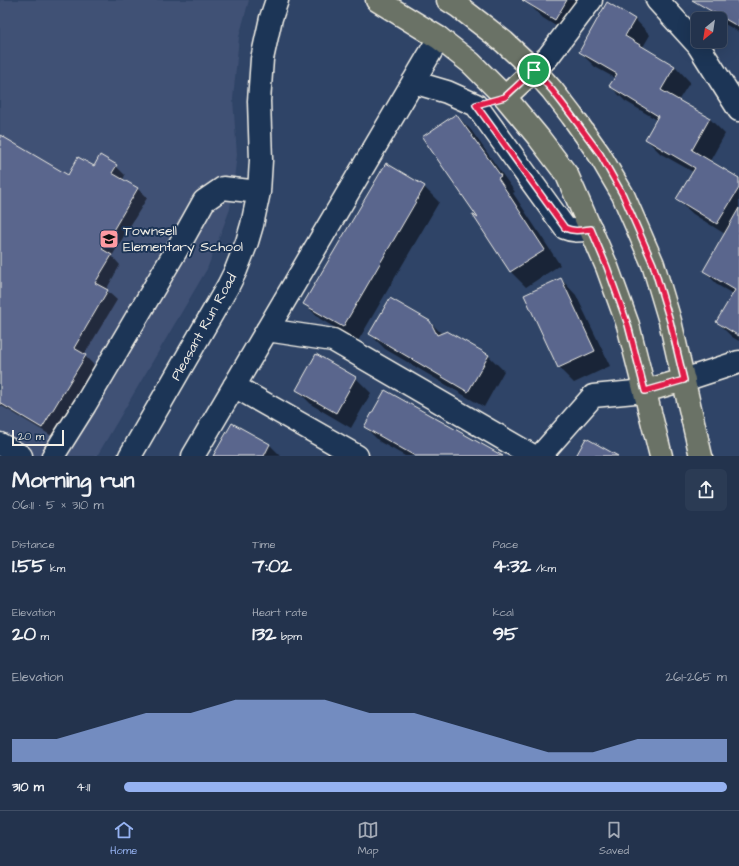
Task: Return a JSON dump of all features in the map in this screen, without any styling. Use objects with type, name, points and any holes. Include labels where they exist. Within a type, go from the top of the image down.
[{"type":"main road","points":[[377,0],[439,38],[471,63],[505,97],[568,175],[607,267],[628,325],[661,456]]},
{"type":"main road","points":[[448,0],[485,26],[504,42],[534,70],[552,90],[600,154],[623,195],[653,264],[670,321],[702,456]]},
{"type":"main road","points":[[505,97],[534,70]]},
{"type":"main road","points":[[645,391],[684,380]]},
{"type":"street","name":"Pleasant Run Road","points":[[130,456],[236,270],[247,242],[259,192],[261,160],[259,101],[262,59],[271,18],[277,0]]},
{"type":"street","points":[[534,70],[548,57],[591,0]]},
{"type":"street","points":[[657,0],[698,45],[739,110]]},
{"type":"street","points":[[193,456],[439,38]]},
{"type":"street","points":[[413,82],[447,92],[476,105],[565,228],[576,231],[591,229]]},
{"type":"street","points":[[476,105],[505,97]]},
{"type":"street","points":[[53,456],[93,392],[204,201],[223,188],[259,192]]},
{"type":"street","points":[[267,330],[333,340],[533,456]]},
{"type":"street","points":[[684,380],[739,362]]},
{"type":"street","points":[[234,386],[357,456]]},
{"type":"street","points":[[540,456],[593,396],[645,391]]},
{"type":"street","points":[[0,444],[21,456]]},
{"type":"shaded area","name":"Townsell Elementary School","points":[[0,0],[249,0],[239,37],[233,99],[237,155],[230,209],[207,269],[97,456],[0,456]]},
{"type":"building","points":[[522,0],[567,0],[555,20]]},
{"type":"building","points":[[692,0],[739,0],[739,27],[727,20],[727,12],[713,12]]},
{"type":"building","points":[[607,2],[635,19],[625,36],[675,66],[661,90],[710,118],[692,150],[739,178],[739,188],[717,224],[676,199],[695,168],[645,139],[658,116],[609,86],[617,74],[579,52]]},
{"type":"building","points":[[456,114],[501,176],[498,178],[545,250],[510,272],[472,214],[478,218],[422,137]]},
{"type":"building","points":[[0,135],[68,175],[78,157],[94,166],[100,155],[117,165],[112,173],[138,188],[102,249],[112,255],[95,283],[108,290],[74,348],[86,355],[42,428],[0,403]]},
{"type":"building","points":[[386,163],[425,186],[343,327],[303,304]]},
{"type":"building","points":[[739,208],[739,336],[716,322],[735,290],[703,271]]},
{"type":"building","points":[[561,278],[595,351],[558,368],[524,295]]},
{"type":"building","points":[[390,298],[430,321],[437,335],[447,331],[489,355],[468,392],[369,334]]},
{"type":"building","points":[[316,354],[356,377],[336,413],[296,390]]},
{"type":"building","points":[[385,390],[503,456],[415,456],[364,427]]},
{"type":"building","points":[[232,423],[270,444],[264,456],[213,456]]},
{"type":"building","points":[[586,438],[618,456],[576,456]]},
{"type":"place","name":"Townsell Elementary School","points":[[109,239]]},
{"type":"route","points":[[534,70],[552,90],[600,154],[623,195],[653,264],[670,321],[684,380],[645,391],[628,325],[607,267],[591,229],[576,231],[565,228],[476,105],[505,97],[534,70]]}]
